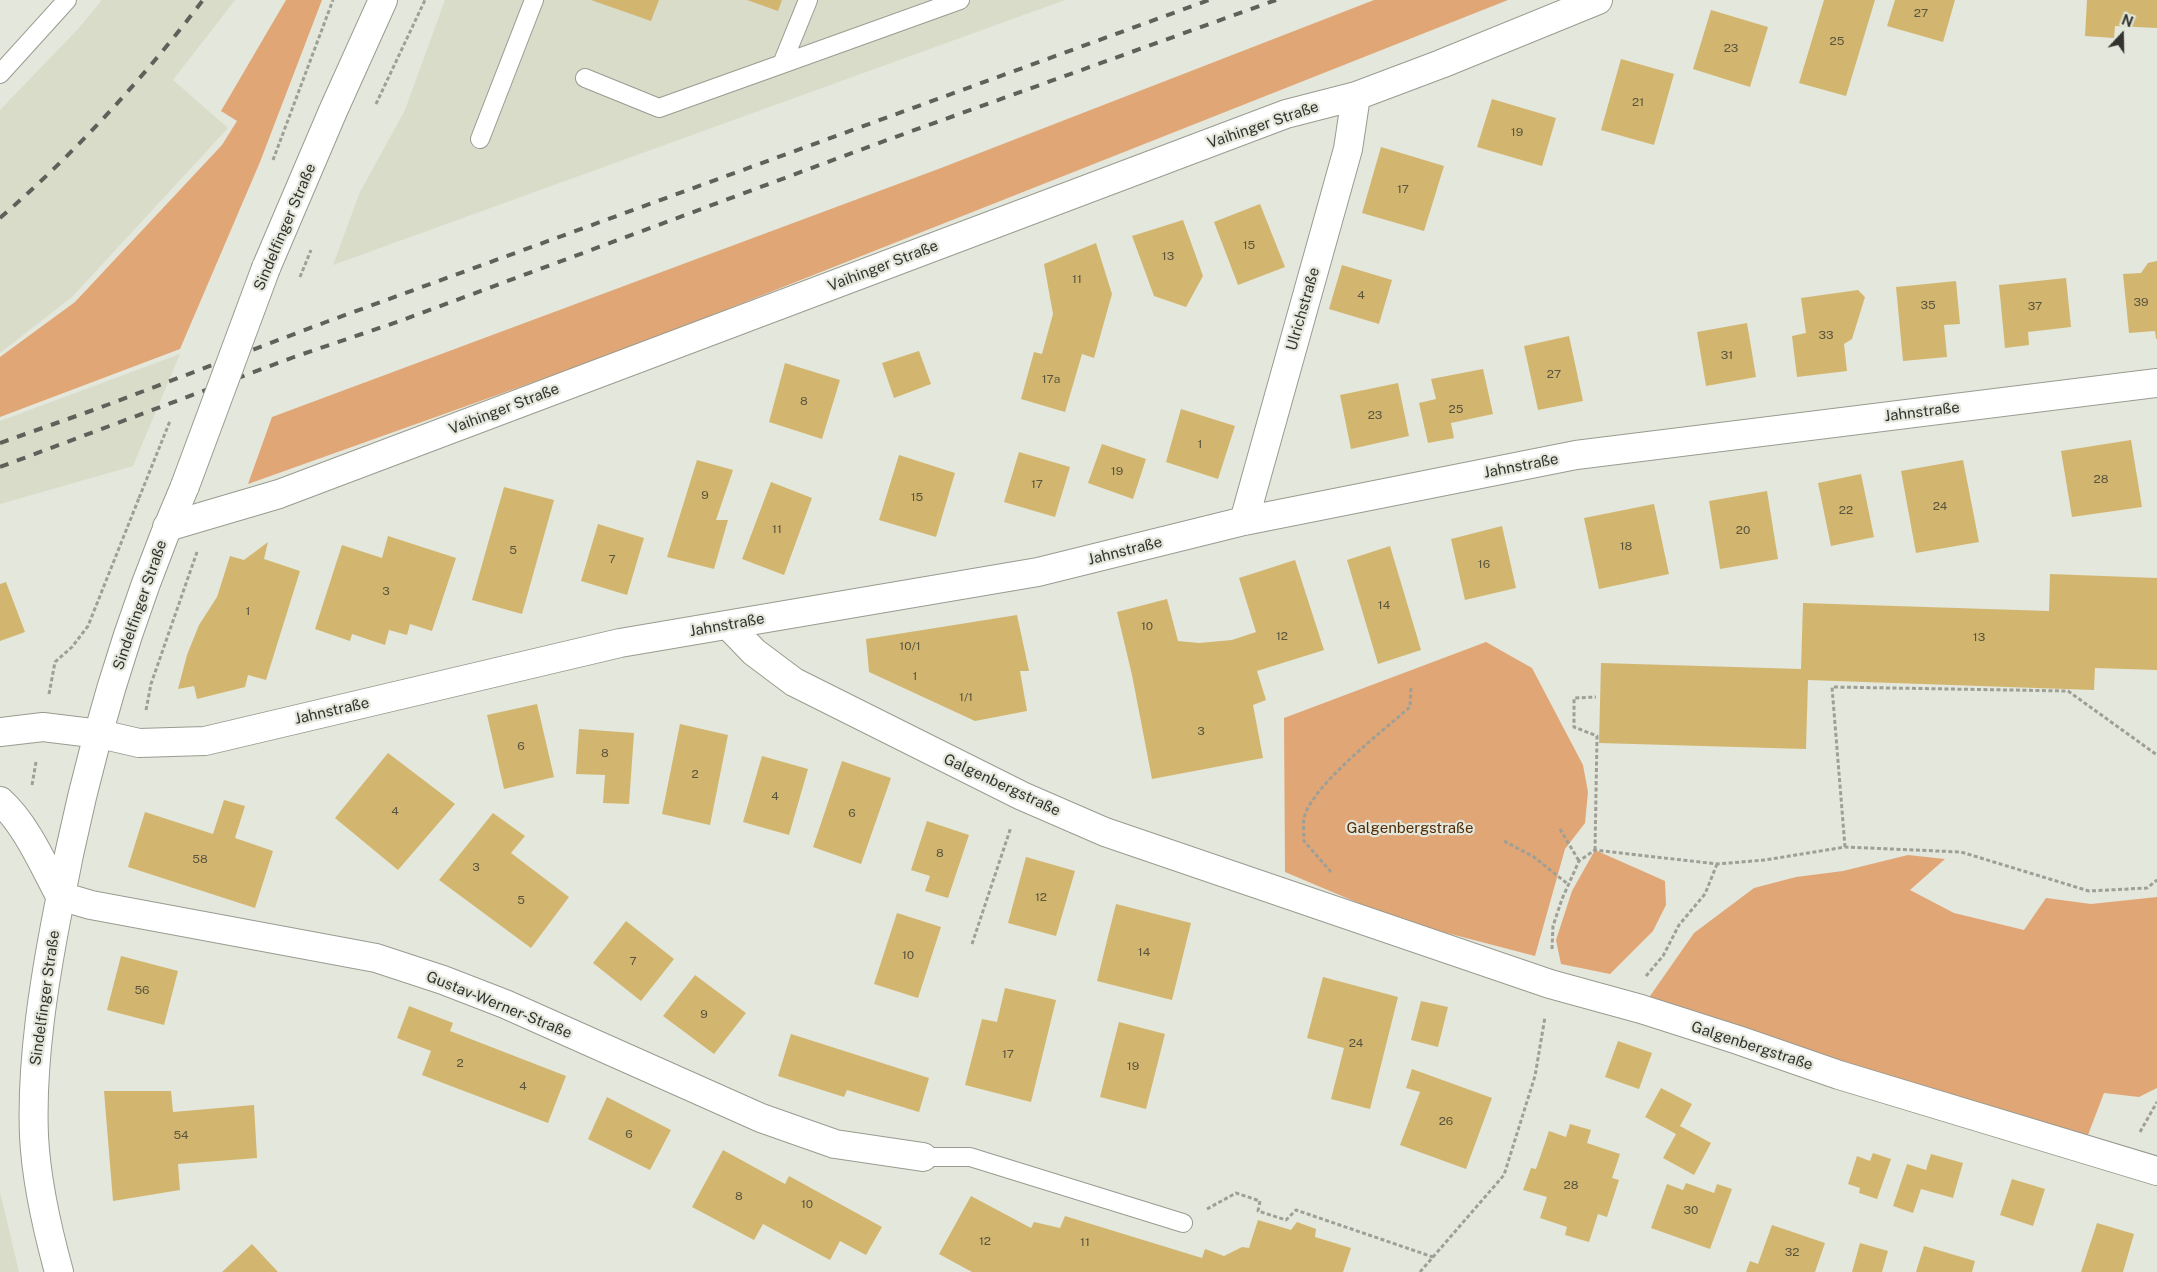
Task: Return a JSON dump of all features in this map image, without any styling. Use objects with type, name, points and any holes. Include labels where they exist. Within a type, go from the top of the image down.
[{"type":"street","name":"Sindelfinger Straße","points":[[59,1272],[43,1196],[34,1137],[36,1061],[48,960],[78,812],[130,623],[185,486],[266,268],[383,0]]},
{"type":"street","name":"Vaihinger Straße","points":[[167,528],[278,494],[1286,114],[1356,96],[1441,64],[1598,0]]},
{"type":"street","name":"Ulrichstraße","points":[[1244,521],[1348,149],[1356,96]]},
{"type":"street","name":"Jahnstraße","points":[[0,732],[43,727],[100,734],[140,743],[205,740],[620,643],[1038,572],[1244,521],[1576,454],[2157,383]]},
{"type":"street","name":"Galgenbergstraße","points":[[728,625],[754,652],[794,682],[1022,796],[1104,832],[1550,984],[1642,1009],[1839,1075],[2157,1171]]},
{"type":"street","points":[[4,805],[35,849],[60,896]]},
{"type":"street","name":"Gustav-Werner-Straße","points":[[60,896],[91,905],[376,958],[443,980],[505,1004],[761,1118],[835,1144],[924,1156]]},
{"type":"lane","points":[[0,74],[67,0]]},
{"type":"lane","points":[[480,140],[534,0]]},
{"type":"lane","points":[[782,64],[808,0]]},
{"type":"lane","points":[[585,78],[659,108],[960,0]]},
{"type":"lane","points":[[924,1156],[970,1157],[1183,1223]]},
{"type":"path","points":[[271,166],[333,0]]},
{"type":"path","points":[[392,72],[426,0]]},
{"type":"path","points":[[55,662],[72,648],[88,626],[139,498]]},
{"type":"path","points":[[140,743],[151,684],[210,515]]},
{"type":"path","points":[[1340,912],[1344,885],[1304,841],[1304,818],[1314,797],[1410,707],[1411,686]]},
{"type":"path","points":[[1845,846],[1832,687],[2068,691],[2157,755]]},
{"type":"path","points":[[1594,850],[1597,736],[1574,727],[1574,698],[1596,697]]},
{"type":"path","points":[[4,805],[30,791],[43,727]]},
{"type":"path","points":[[972,944],[1022,796]]},
{"type":"path","points":[[1560,829],[1579,861]]},
{"type":"path","points":[[1504,841],[1534,857],[1568,885]]},
{"type":"path","points":[[1420,1272],[1504,1175],[1535,1076],[1550,984],[1553,926],[1579,861],[1594,850],[1717,864],[1765,860],[1845,846],[1961,852],[2089,891],[2146,888],[2157,880]]},
{"type":"path","points":[[1654,967],[1663,956],[1679,925],[1705,894],[1717,864]]},
{"type":"path","points":[[1236,1193],[1260,1201],[1258,1211],[1286,1220],[1296,1210],[1432,1257]]},
{"type":"shaded area","points":[[102,0],[235,0],[173,80],[228,128],[72,297],[0,353],[0,110],[78,29]]},
{"type":"shaded area","points":[[445,0],[1065,0],[333,265],[360,192],[405,110]]},
{"type":"shaded area","points":[[180,354],[133,466],[0,504],[0,421]]},
{"type":"shaded area","points":[[0,1192],[19,1272],[0,1272]]},
{"type":"green space","points":[[286,0],[322,0],[260,162],[180,349],[0,417],[0,357],[75,302],[222,145],[237,121],[221,111]]},
{"type":"green space","points":[[1374,0],[1508,0],[629,348],[248,484],[272,417],[941,168]]},
{"type":"green space","points":[[1486,642],[1532,668],[1583,765],[1588,792],[1585,823],[1565,849],[1535,956],[1401,921],[1285,872],[1284,718]]},
{"type":"green space","points":[[1595,850],[1665,881],[1666,905],[1653,931],[1610,974],[1561,964],[1556,940],[1572,891]]},
{"type":"green space","points":[[1908,855],[1945,859],[1910,890],[1954,913],[2024,930],[2046,898],[2091,904],[2157,897],[2157,1088],[2139,1097],[2104,1093],[2083,1148],[1641,1009],[1694,933],[1754,888],[1796,877],[1843,871]]},
{"type":"building","points":[[591,0],[659,0],[651,21]]},
{"type":"building","points":[[747,0],[782,0],[778,11]]},
{"type":"building","points":[[1824,0],[1875,0],[1846,96],[1799,83]]},
{"type":"building","points":[[1895,0],[1955,0],[1943,42],[1887,26]]},
{"type":"building","points":[[2087,0],[2157,0],[2157,28],[2115,26],[2114,38],[2085,36]]},
{"type":"building","points":[[1711,10],[1768,27],[1750,87],[1693,69]]},
{"type":"building","points":[[1621,59],[1674,74],[1654,145],[1601,130]]},
{"type":"building","points":[[1492,99],[1556,118],[1542,166],[1477,147]]},
{"type":"building","points":[[1381,147],[1444,166],[1424,231],[1362,213]]},
{"type":"building","points":[[1260,204],[1285,267],[1238,285],[1214,222]]},
{"type":"building","points":[[1183,220],[1203,276],[1186,307],[1154,296],[1132,236]]},
{"type":"building","points":[[1096,243],[1112,294],[1094,358],[1082,354],[1065,412],[1021,399],[1034,352],[1042,354],[1053,314],[1044,264]]},
{"type":"building","points":[[2157,261],[2156,339],[2155,331],[2129,333],[2123,274],[2141,273],[2148,263]]},
{"type":"building","points":[[1342,265],[1392,280],[1379,324],[1329,309]]},
{"type":"building","points":[[2066,278],[2071,327],[2028,332],[2029,345],[2005,348],[1999,285]]},
{"type":"building","points":[[1956,281],[1960,324],[1944,325],[1947,357],[1903,361],[1896,287]]},
{"type":"building","points":[[1858,290],[1865,297],[1852,339],[1844,344],[1847,371],[1797,377],[1792,336],[1806,333],[1801,298]]},
{"type":"building","points":[[1747,323],[1756,377],[1706,386],[1697,332]]},
{"type":"building","points":[[1569,336],[1583,401],[1538,410],[1524,346]]},
{"type":"building","points":[[919,351],[931,384],[894,398],[882,363]]},
{"type":"building","points":[[785,363],[840,380],[822,439],[769,422]]},
{"type":"building","points":[[1483,369],[1493,414],[1451,423],[1454,438],[1428,443],[1419,403],[1436,399],[1431,379]]},
{"type":"building","points":[[1398,383],[1409,436],[1351,449],[1340,395]]},
{"type":"building","points":[[1181,409],[1235,426],[1218,479],[1166,462]]},
{"type":"building","points":[[2131,440],[2142,507],[2072,517],[2061,451]]},
{"type":"building","points":[[1102,444],[1146,459],[1133,499],[1088,483]]},
{"type":"building","points":[[1019,452],[1070,467],[1055,517],[1004,502]]},
{"type":"building","points":[[899,455],[955,473],[936,537],[879,520]]},
{"type":"building","points":[[697,460],[733,470],[716,520],[728,520],[714,569],[667,557]]},
{"type":"building","points":[[1963,460],[1979,542],[1916,553],[1901,471]]},
{"type":"building","points":[[1861,474],[1874,537],[1831,546],[1818,483]]},
{"type":"building","points":[[771,482],[812,498],[784,575],[742,559]]},
{"type":"building","points":[[504,487],[554,500],[522,614],[472,600]]},
{"type":"building","points":[[1767,491],[1778,559],[1720,569],[1709,501]]},
{"type":"building","points":[[1654,504],[1669,574],[1599,589],[1584,518]]},
{"type":"building","points":[[598,524],[644,538],[627,595],[581,581]]},
{"type":"building","points":[[1502,526],[1516,588],[1465,600],[1451,539]]},
{"type":"building","points":[[388,536],[456,558],[432,631],[410,624],[407,635],[389,630],[385,645],[352,634],[350,641],[315,629],[342,545],[382,558]]},
{"type":"building","points":[[268,542],[264,559],[300,571],[266,680],[248,675],[245,687],[197,699],[194,686],[178,689],[187,655],[199,625],[217,597],[230,556],[244,560]]},
{"type":"building","points":[[1390,546],[1421,650],[1378,664],[1347,560]]},
{"type":"building","points":[[1295,560],[1324,650],[1257,671],[1266,700],[1253,705],[1263,758],[1152,779],[1132,675],[1117,612],[1167,599],[1178,641],[1199,643],[1232,640],[1256,632],[1239,578]]},
{"type":"building","points":[[2050,574],[2157,578],[2157,670],[2095,668],[2094,690],[1808,680],[1806,749],[1599,743],[1601,663],[1801,669],[1803,603],[2049,611]]},
{"type":"building","points":[[6,582],[25,632],[0,641],[0,584]]},
{"type":"building","points":[[1017,615],[1029,671],[1020,671],[1027,711],[975,721],[869,672],[866,639]]},
{"type":"building","points":[[537,704],[554,777],[504,789],[487,715]]},
{"type":"building","points":[[680,724],[728,735],[710,825],[662,814]]},
{"type":"building","points":[[579,729],[634,733],[629,804],[603,803],[605,775],[576,774]]},
{"type":"building","points":[[388,753],[455,804],[398,870],[335,818]]},
{"type":"building","points":[[762,756],[808,769],[789,835],[743,822]]},
{"type":"building","points":[[842,761],[891,778],[861,864],[813,847]]},
{"type":"building","points":[[224,800],[245,806],[235,838],[273,851],[255,908],[128,867],[145,812],[213,834]]},
{"type":"building","points":[[493,813],[525,836],[511,853],[569,897],[531,948],[439,880]]},
{"type":"building","points":[[927,821],[969,835],[948,898],[925,891],[930,876],[911,870]]},
{"type":"building","points":[[1026,857],[1075,871],[1056,936],[1008,923]]},
{"type":"building","points":[[1116,904],[1191,923],[1172,1000],[1097,981]]},
{"type":"building","points":[[897,913],[941,927],[918,998],[874,984]]},
{"type":"building","points":[[626,921],[674,959],[641,1001],[593,963]]},
{"type":"building","points":[[121,956],[178,971],[164,1025],[107,1010]]},
{"type":"building","points":[[695,975],[746,1013],[714,1054],[663,1016]]},
{"type":"building","points":[[1323,977],[1398,997],[1370,1109],[1331,1099],[1344,1048],[1307,1038]]},
{"type":"building","points":[[1005,988],[1056,1000],[1031,1102],[965,1085],[982,1019],[997,1022]]},
{"type":"building","points":[[1421,1001],[1448,1007],[1438,1047],[1411,1040]]},
{"type":"building","points":[[409,1006],[453,1023],[450,1031],[566,1076],[548,1123],[422,1075],[431,1051],[397,1038]]},
{"type":"building","points":[[1119,1022],[1165,1034],[1146,1109],[1100,1097]]},
{"type":"building","points":[[791,1034],[929,1078],[919,1112],[847,1090],[844,1097],[778,1076]]},
{"type":"building","points":[[1618,1041],[1652,1053],[1639,1089],[1605,1077]]},
{"type":"building","points":[[1412,1069],[1492,1098],[1466,1169],[1400,1145],[1420,1092],[1406,1088]]},
{"type":"building","points":[[1661,1088],[1692,1104],[1680,1126],[1711,1143],[1694,1175],[1663,1158],[1676,1134],[1645,1117]]},
{"type":"building","points":[[104,1091],[171,1091],[173,1112],[254,1105],[257,1158],[178,1164],[180,1190],[113,1201]]},
{"type":"building","points":[[607,1097],[671,1130],[650,1170],[588,1139]]},
{"type":"building","points":[[1570,1124],[1591,1130],[1587,1143],[1620,1154],[1612,1178],[1619,1180],[1607,1217],[1598,1214],[1589,1242],[1565,1235],[1567,1227],[1540,1218],[1547,1197],[1523,1190],[1531,1168],[1536,1169],[1549,1131],[1566,1137]]},
{"type":"building","points":[[723,1150],[785,1184],[789,1176],[882,1227],[866,1255],[840,1241],[830,1260],[763,1224],[754,1240],[692,1207]]},
{"type":"building","points":[[1873,1153],[1891,1159],[1877,1199],[1859,1193],[1860,1188],[1848,1184],[1857,1156],[1870,1161]]},
{"type":"building","points":[[1931,1154],[1963,1163],[1953,1198],[1921,1189],[1913,1213],[1893,1206],[1907,1164],[1926,1170]]},
{"type":"building","points":[[2012,1179],[2045,1189],[2033,1226],[2000,1215]]},
{"type":"building","points":[[1686,1183],[1714,1193],[1717,1184],[1732,1189],[1710,1249],[1651,1228],[1667,1184],[1683,1190]]},
{"type":"building","points":[[971,1196],[1031,1228],[1034,1222],[1060,1228],[1065,1216],[1202,1258],[1205,1249],[1224,1256],[1242,1247],[1249,1248],[1258,1220],[1291,1230],[1297,1222],[1316,1229],[1315,1237],[1351,1248],[1343,1272],[972,1272],[939,1254]]},
{"type":"building","points":[[2097,1223],[2134,1234],[2123,1272],[2081,1272]]},
{"type":"building","points":[[1772,1225],[1825,1243],[1815,1272],[1746,1272],[1750,1261],[1758,1264]]},
{"type":"building","points":[[1860,1243],[1888,1251],[1882,1272],[1852,1272]]},
{"type":"building","points":[[252,1244],[278,1272],[222,1272]]},
{"type":"building","points":[[1924,1246],[1975,1261],[1972,1272],[1916,1272]]},
{"type":"railway","points":[[0,218],[55,168],[107,114],[157,58],[203,0]]},
{"type":"railway","points":[[0,443],[1209,0]]},
{"type":"railway","points":[[0,467],[294,357],[400,321],[887,140],[1276,0]]}]
